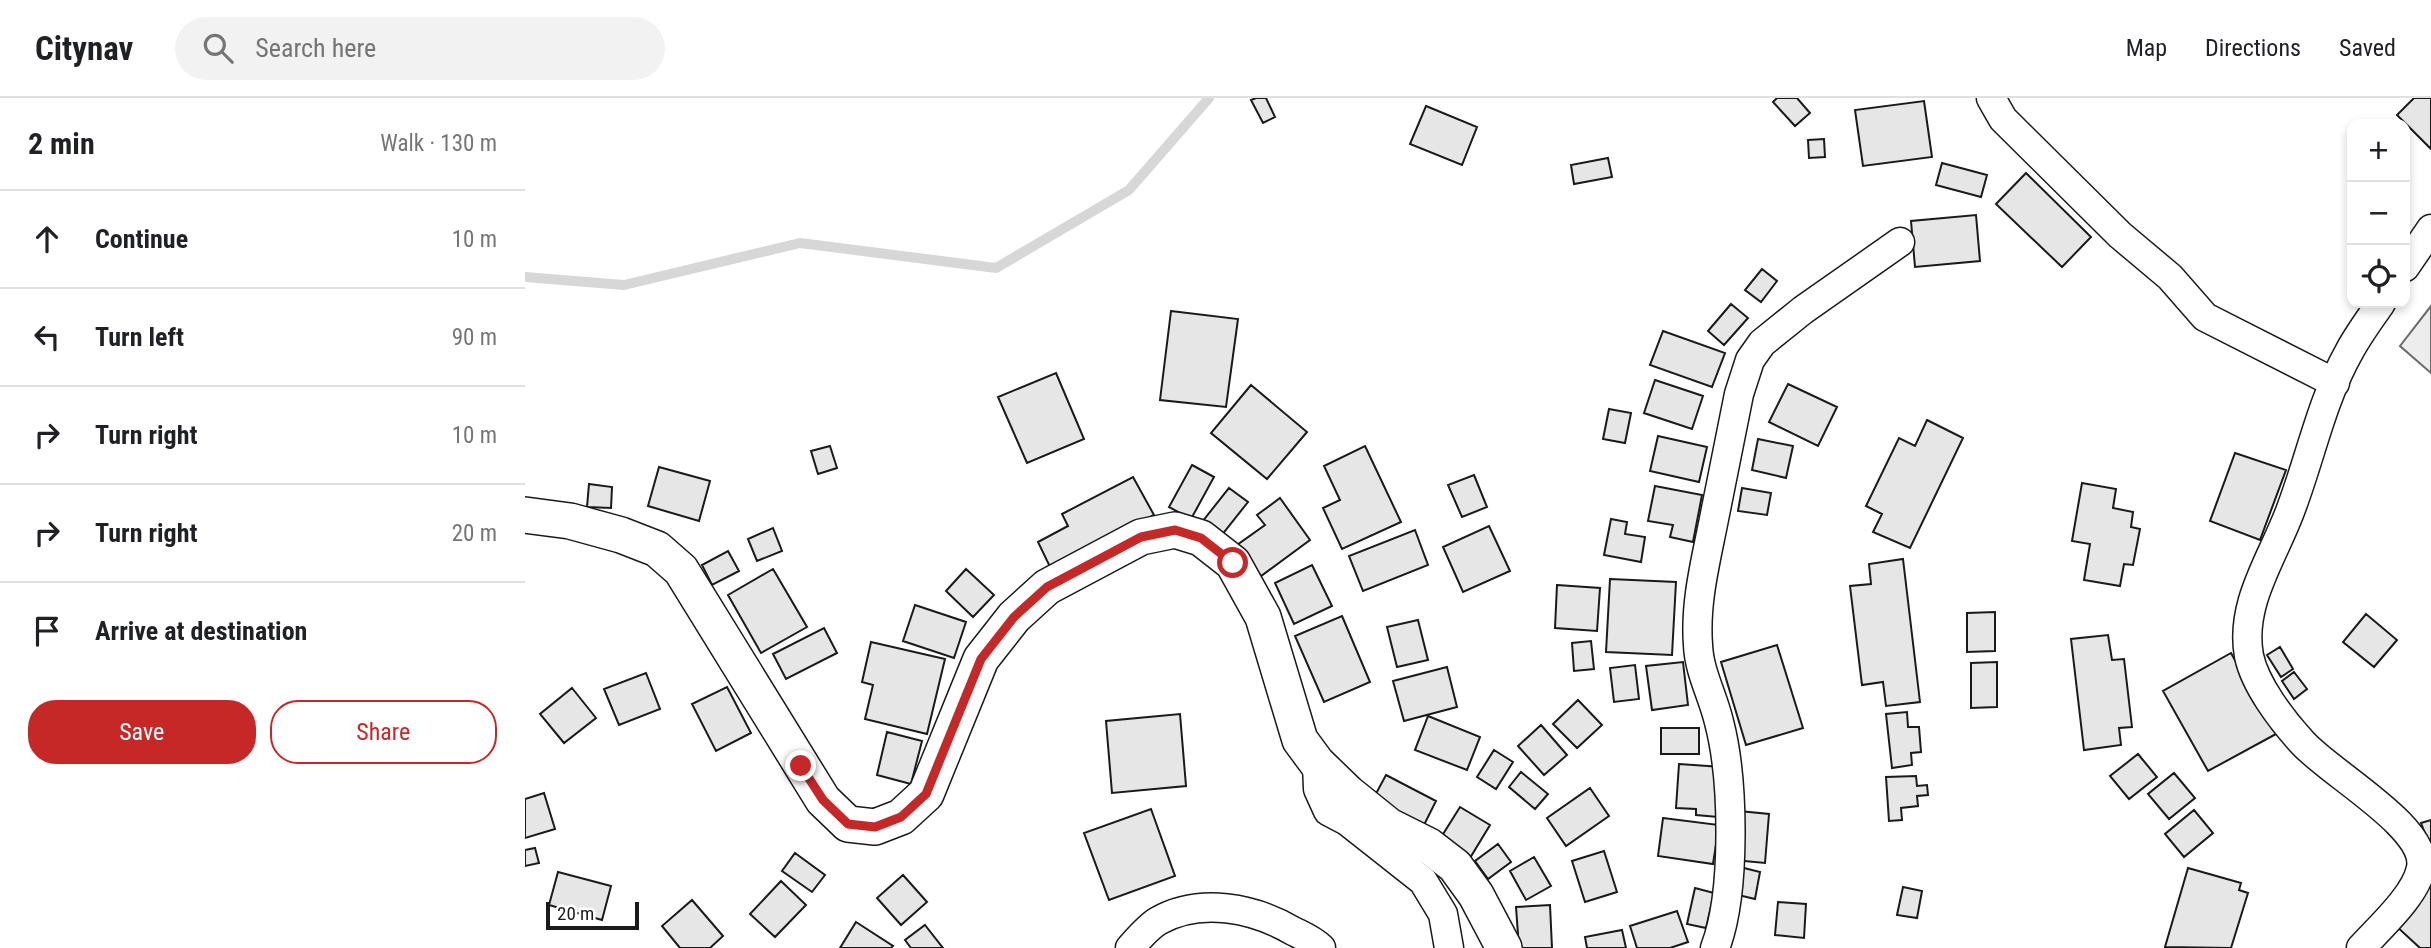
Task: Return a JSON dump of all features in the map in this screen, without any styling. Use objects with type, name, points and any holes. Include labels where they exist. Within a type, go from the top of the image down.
[{"type":"street","points":[[1991,98],[2003,119],[2120,235],[2170,277],[2205,317],[2335,383]]},
{"type":"street","points":[[2410,260],[2431,229]]},
{"type":"street","points":[[1715,948],[1722,929],[1729,878],[1729,795],[1727,762],[1719,722],[1698,649],[1697,609],[1739,394],[1749,360],[1762,343],[1803,310],[1900,242]]},
{"type":"street","points":[[2361,948],[2414,887],[2422,866],[2417,844],[2396,818],[2302,743],[2259,683],[2250,659],[2246,631],[2262,572],[2291,509],[2335,383],[2348,353],[2378,308]]},
{"type":"street","points":[[525,515],[570,521],[621,535],[657,549],[681,570],[823,800],[848,824],[875,827],[901,817],[926,794],[981,659],[1014,617],[1047,587],[1141,537],[1175,530],[1201,538],[1233,563],[1263,617],[1300,740],[1317,763],[1389,827],[1429,846],[1455,866],[1475,895],[1504,948]]},
{"type":"street","points":[[1317,763],[1318,789],[1328,811],[1347,821],[1423,881],[1443,914],[1449,948]]},
{"type":"street","points":[[1131,948],[1157,922],[1186,910],[1210,907],[1247,912],[1275,920],[1321,948]]},
{"type":"shaded area","points":[[2431,306],[2431,373],[2400,346]]},
{"type":"building","points":[[1266,98],[1275,117],[1263,123],[1251,100]]},
{"type":"building","points":[[1777,98],[1797,98],[1810,113],[1795,126],[1773,102]]},
{"type":"building","points":[[2414,98],[2431,98],[2431,149],[2410,128],[2410,119],[2401,119],[2397,115]]},
{"type":"building","points":[[1924,101],[1932,157],[1863,166],[1855,110]]},
{"type":"building","points":[[1426,106],[1477,127],[1462,165],[1410,144]]},
{"type":"building","points":[[1824,139],[1825,157],[1809,158],[1808,140]]},
{"type":"building","points":[[1608,158],[1612,177],[1574,184],[1571,165]]},
{"type":"building","points":[[1942,163],[1987,175],[1981,197],[1936,185]]},
{"type":"building","points":[[2026,173],[2091,237],[2062,267],[1996,204]]},
{"type":"building","points":[[1976,215],[1980,261],[1915,267],[1911,221]]},
{"type":"building","points":[[1762,269],[1777,281],[1761,302],[1745,290]]},
{"type":"building","points":[[1731,304],[1748,318],[1724,345],[1708,331]]},
{"type":"building","points":[[1171,311],[1238,319],[1226,407],[1160,400]]},
{"type":"building","points":[[1663,331],[1725,353],[1712,387],[1650,365]]},
{"type":"building","points":[[1056,373],[1084,439],[1027,463],[998,397]]},
{"type":"building","points":[[1655,380],[1703,396],[1692,429],[1644,413]]},
{"type":"building","points":[[1788,384],[1837,407],[1818,446],[1769,422]]},
{"type":"building","points":[[1251,385],[1307,432],[1267,479],[1211,433]]},
{"type":"building","points":[[1609,409],[1631,413],[1625,443],[1603,439]]},
{"type":"building","points":[[1927,420],[1963,438],[1910,548],[1873,532],[1882,514],[1866,506],[1899,438],[1915,446]]},
{"type":"building","points":[[1658,436],[1707,447],[1699,482],[1650,471]]},
{"type":"building","points":[[1758,439],[1793,446],[1786,478],[1752,470]]},
{"type":"building","points":[[830,446],[837,468],[818,474],[811,451]]},
{"type":"building","points":[[1365,446],[1401,522],[1342,549],[1323,508],[1340,500],[1324,466]]},
{"type":"building","points":[[2235,453],[2286,470],[2260,540],[2210,521]]},
{"type":"building","points":[[1192,465],[1214,477],[1191,519],[1169,507]]},
{"type":"building","points":[[659,467],[710,481],[699,521],[648,506]]},
{"type":"building","points":[[1474,475],[1487,507],[1462,517],[1448,485]]},
{"type":"building","points":[[1133,477],[1154,515],[1051,569],[1038,542],[1068,526],[1062,514]]},
{"type":"building","points":[[2082,483],[2116,489],[2113,508],[2133,512],[2131,527],[2140,529],[2133,565],[2124,564],[2120,586],[2084,580],[2090,544],[2072,541]]},
{"type":"building","points":[[589,484],[612,487],[611,508],[587,507]]},
{"type":"building","points":[[1655,486],[1702,495],[1693,542],[1670,537],[1673,525],[1648,521]]},
{"type":"building","points":[[1229,488],[1248,502],[1221,536],[1202,522]]},
{"type":"building","points":[[1742,488],[1771,493],[1767,515],[1738,511]]},
{"type":"building","points":[[1280,498],[1310,540],[1261,576],[1237,545],[1265,525],[1257,515]]},
{"type":"building","points":[[1611,519],[1627,522],[1625,534],[1645,537],[1641,562],[1604,555]]},
{"type":"building","points":[[1489,526],[1510,571],[1463,592],[1443,547]]},
{"type":"building","points":[[773,528],[782,551],[757,561],[748,539]]},
{"type":"building","points":[[1415,530],[1428,565],[1363,591],[1349,556]]},
{"type":"building","points":[[728,551],[739,571],[712,585],[702,565]]},
{"type":"building","points":[[1903,559],[1920,702],[1886,706],[1883,682],[1862,685],[1850,586],[1871,584],[1869,564]]},
{"type":"building","points":[[1312,565],[1332,606],[1294,624],[1275,583]]},
{"type":"building","points":[[773,569],[807,627],[761,653],[728,595]]},
{"type":"building","points":[[966,569],[994,595],[973,617],[946,591]]},
{"type":"building","points":[[1610,579],[1676,582],[1672,655],[1606,652]]},
{"type":"building","points":[[1557,585],[1600,588],[1597,631],[1555,628]]},
{"type":"building","points":[[915,605],[966,622],[954,658],[903,641]]},
{"type":"building","points":[[1995,612],[1995,651],[1967,652],[1967,613]]},
{"type":"building","points":[[2366,614],[2397,640],[2374,667],[2343,642]]},
{"type":"building","points":[[1342,616],[1370,682],[1324,702],[1295,636]]},
{"type":"building","points":[[1418,620],[1428,660],[1397,667],[1387,627]]},
{"type":"building","points":[[824,628],[837,653],[786,679],[773,654]]},
{"type":"building","points":[[2108,635],[2112,660],[2124,659],[2132,727],[2119,728],[2121,745],[2084,750],[2071,639]]},
{"type":"building","points":[[1591,641],[1594,669],[1574,671],[1572,643]]},
{"type":"building","points":[[871,642],[945,659],[927,734],[865,719],[873,685],[862,682]]},
{"type":"building","points":[[1777,645],[1803,728],[1746,745],[1721,662]]},
{"type":"building","points":[[2280,647],[2293,669],[2281,677],[2267,655]]},
{"type":"building","points":[[2231,653],[2276,734],[2208,771],[2163,691]]},
{"type":"building","points":[[1683,662],[1688,705],[1652,710],[1646,666]]},
{"type":"building","points":[[1997,662],[1997,707],[1971,708],[1971,663]]},
{"type":"building","points":[[1635,665],[1639,699],[1614,702],[1610,668]]},
{"type":"building","points":[[1447,667],[1457,707],[1404,721],[1393,681]]},
{"type":"building","points":[[2294,672],[2307,689],[2294,699],[2282,681]]},
{"type":"building","points":[[646,673],[660,709],[619,725],[604,689]]},
{"type":"building","points":[[727,687],[751,733],[716,751],[692,704]]},
{"type":"building","points":[[572,688],[596,718],[564,743],[540,714]]},
{"type":"building","points":[[1578,700],[1602,725],[1577,748],[1553,724]]},
{"type":"building","points":[[1907,712],[1908,727],[1919,727],[1921,752],[1911,753],[1912,765],[1892,768],[1886,714]]},
{"type":"building","points":[[1180,714],[1186,786],[1112,793],[1106,721]]},
{"type":"building","points":[[1428,716],[1480,737],[1467,770],[1415,750]]},
{"type":"building","points":[[1541,725],[1567,755],[1544,775],[1518,746]]},
{"type":"building","points":[[1661,728],[1699,728],[1699,754],[1661,754]]},
{"type":"building","points":[[887,732],[922,741],[911,784],[877,775]]},
{"type":"building","points":[[1494,750],[1513,762],[1496,789],[1477,777]]},
{"type":"building","points":[[2138,754],[2157,777],[2129,799],[2110,776]]},
{"type":"building","points":[[1679,764],[1722,767],[1718,817],[1696,815],[1696,809],[1676,808]]},
{"type":"building","points":[[1521,772],[1548,794],[1535,809],[1509,787]]},
{"type":"building","points":[[2174,773],[2195,798],[2169,819],[2148,794]]},
{"type":"building","points":[[1386,775],[1436,801],[1423,827],[1372,801]]},
{"type":"building","points":[[1916,776],[1917,786],[1927,785],[1928,795],[1917,796],[1918,806],[1901,808],[1902,820],[1889,821],[1886,777]]},
{"type":"building","points":[[1590,788],[1609,816],[1566,846],[1547,818]]},
{"type":"building","points":[[544,793],[555,829],[525,838],[525,799]]},
{"type":"building","points":[[1460,807],[1490,825],[1470,858],[1440,839]]},
{"type":"building","points":[[1151,809],[1175,876],[1109,900],[1084,833]]},
{"type":"building","points":[[2194,810],[2213,833],[2184,857],[2165,834]]},
{"type":"building","points":[[1739,811],[1769,814],[1765,863],[1734,860]]},
{"type":"building","points":[[1663,818],[1719,825],[1713,864],[1658,856]]},
{"type":"building","points":[[2431,820],[2431,849],[2421,823]]},
{"type":"building","points":[[1498,844],[1511,862],[1488,879],[1475,861]]},
{"type":"building","points":[[535,848],[539,863],[525,866],[525,850]]},
{"type":"building","points":[[1604,851],[1617,892],[1585,902],[1572,861]]},
{"type":"building","points":[[795,853],[825,875],[812,892],[782,871]]},
{"type":"building","points":[[1534,857],[1551,886],[1526,900],[1510,871]]},
{"type":"building","points":[[1740,867],[1760,872],[1755,899],[1734,894]]},
{"type":"building","points":[[2188,868],[2241,883],[2239,890],[2248,893],[2231,948],[2165,947]]},
{"type":"building","points":[[558,872],[611,886],[602,920],[549,905]]},
{"type":"building","points":[[903,875],[927,902],[901,925],[877,898]]},
{"type":"building","points":[[781,881],[806,905],[775,937],[750,914]]},
{"type":"building","points":[[2431,884],[2431,948],[2420,948],[2395,925]]},
{"type":"building","points":[[1903,887],[1922,891],[1917,918],[1897,915]]},
{"type":"building","points":[[1695,888],[1714,893],[1706,928],[1687,924]]},
{"type":"building","points":[[692,900],[723,936],[710,948],[680,948],[662,926]]},
{"type":"building","points":[[1778,902],[1806,904],[1804,938],[1775,935]]},
{"type":"building","points":[[1550,905],[1552,948],[1519,948],[1516,907]]},
{"type":"building","points":[[1677,911],[1688,942],[1670,948],[1637,948],[1630,926]]},
{"type":"building","points":[[856,922],[893,946],[840,948]]},
{"type":"building","points":[[925,925],[943,948],[911,948],[905,940]]},
{"type":"building","points":[[1622,930],[1626,948],[1587,948],[1585,937]]},
{"type":"waterway","points":[[525,277],[624,285],[800,243],[996,268],[1129,190],[1209,98]]},
{"type":"route","points":[[801,766],[823,800],[848,824],[875,827],[901,817],[926,794],[981,659],[1014,617],[1047,587],[1141,537],[1175,530],[1201,538],[1233,563]]}]
